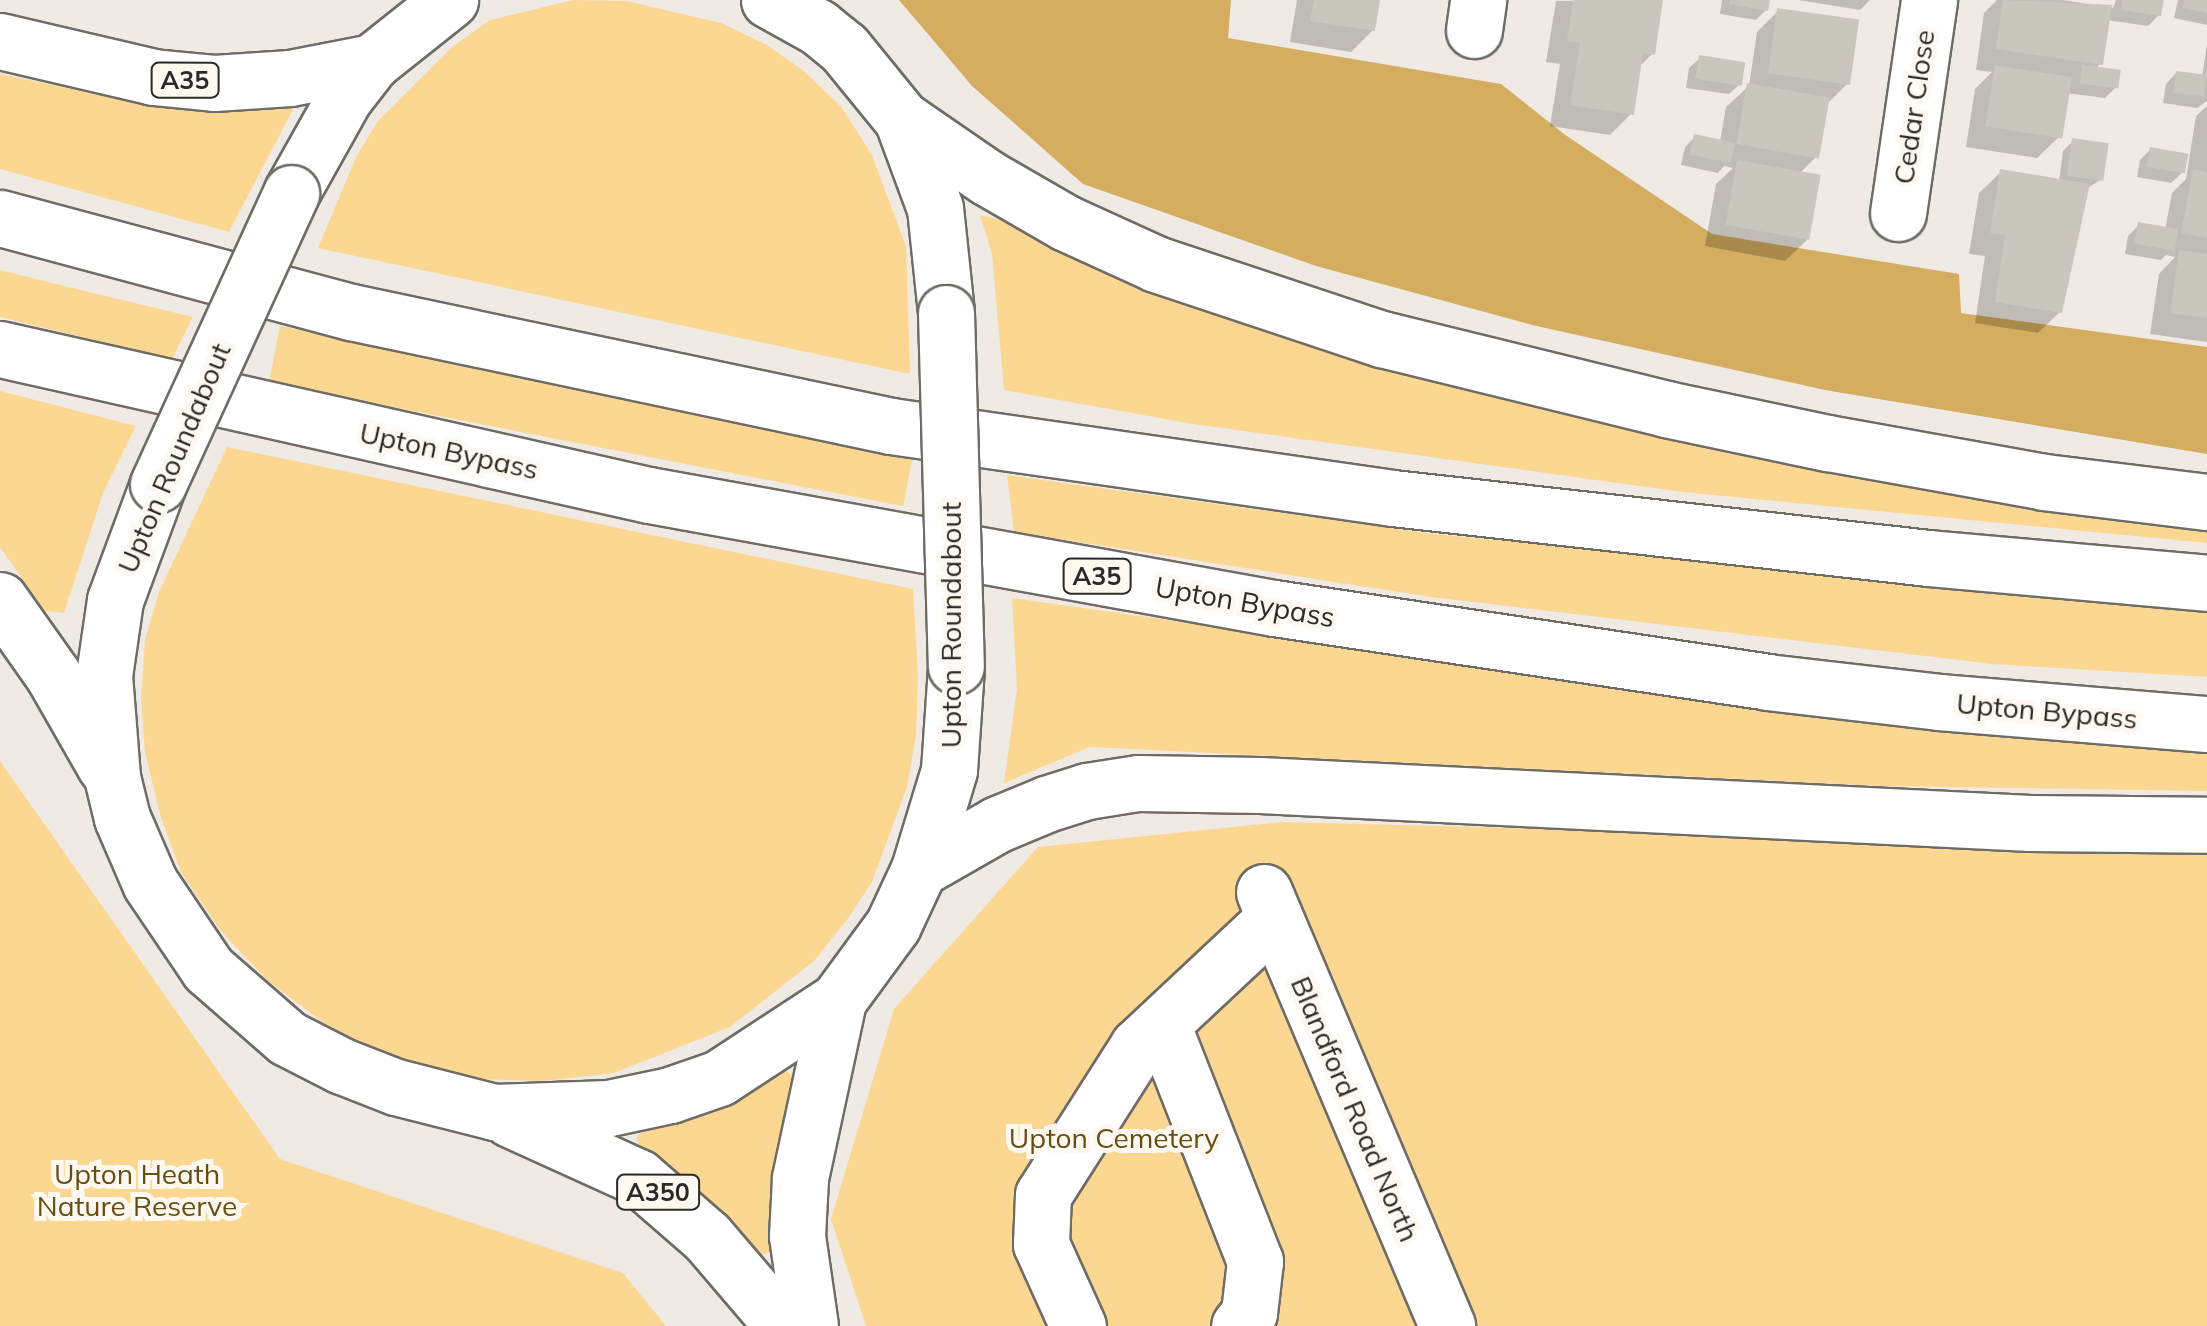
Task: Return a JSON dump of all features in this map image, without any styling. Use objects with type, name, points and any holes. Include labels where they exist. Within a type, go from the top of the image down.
[{"type":"main road","name":"Upton Roundabout","points":[[450,0],[372,62],[336,112],[291,193],[158,484],[115,600],[104,675],[112,777],[122,818],[171,919],[208,969],[243,1004],[287,1038],[342,1066],[494,1112],[609,1108],[670,1096],[718,1078],[838,1000],[893,926],[918,869],[949,770],[956,666],[946,312],[935,208],[902,118],[844,48],[818,27],[769,0]]},
{"type":"main road","name":"Cedar Close","points":[[1898,213],[1930,0]]},
{"type":"main road","name":"A35","points":[[0,41],[153,77],[214,83],[290,78],[372,62]]},
{"type":"main road","points":[[902,118],[988,178],[1084,232],[1156,264],[1382,339],[1666,409],[1810,439],[2044,482],[2207,502]]},
{"type":"main road","points":[[0,218],[351,312],[891,426],[1394,498],[1930,558],[2207,584]]},
{"type":"main road","name":"Upton Bypass","points":[[0,349],[648,494],[1274,608],[1767,682],[1938,702],[2207,724]]},
{"type":"main road","points":[[0,600],[53,676],[112,777]]},
{"type":"main road","points":[[918,869],[998,824],[1046,804],[1087,790],[1138,783],[1278,785],[1991,821],[2207,825]]},
{"type":"main road","name":"Blandford Road North","points":[[1162,1024],[1270,906],[1447,1326]]},
{"type":"main road","points":[[810,1326],[797,1236],[800,1178],[838,1000]]},
{"type":"main road","points":[[1078,1326],[1041,1244],[1043,1195],[1138,1046],[1162,1024],[1255,1262],[1248,1314],[1239,1326]]},
{"type":"main road","name":"A350","points":[[494,1112],[638,1177],[707,1237],[783,1326]]},
{"type":"green space","points":[[573,0],[627,1],[721,23],[767,45],[804,71],[842,108],[872,155],[906,246],[910,374],[318,248],[356,157],[378,121],[452,47],[490,20]]},
{"type":"green space","points":[[0,74],[119,99],[248,104],[300,96],[229,232],[0,169]]},
{"type":"green space","points":[[980,215],[2207,517],[2207,543],[1682,492],[1193,424],[1004,390],[992,254]]},
{"type":"green space","points":[[0,270],[193,317],[172,359],[0,317]]},
{"type":"green space","points":[[280,326],[914,449],[903,506],[269,383]]},
{"type":"green space","points":[[0,391],[136,426],[103,493],[64,613],[45,611],[0,547]]},
{"type":"green space","points":[[227,447],[913,589],[918,676],[916,735],[907,787],[872,882],[814,961],[730,1027],[614,1073],[544,1081],[471,1079],[398,1060],[331,1028],[268,981],[220,930],[181,872],[160,815],[145,752],[141,699],[145,640],[159,592]]},
{"type":"green space","points":[[1007,475],[1434,534],[2207,610],[2207,677],[1992,664],[1431,597],[1014,532]]},
{"type":"green space","points":[[1012,598],[1712,697],[2207,748],[2207,791],[1880,786],[1090,747],[1004,783],[1017,689]]},
{"type":"green space","name":"Upton Heath Nature Reserve","points":[[0,761],[280,1159],[623,1273],[666,1326],[0,1326]]},
{"type":"green space","name":"Upton Cemetery","points":[[1283,822],[2207,846],[2207,1326],[866,1326],[831,1219],[894,1009],[1038,847]]},
{"type":"green space","points":[[785,1071],[794,1076],[779,1249],[759,1256],[723,1212],[670,1168],[645,1154],[636,1139],[639,1134],[689,1117]]},
{"type":"shaded area","points":[[899,0],[1231,0],[1228,38],[1501,84],[1564,134],[1712,234],[1959,274],[1961,313],[2207,347],[2207,454],[1825,390],[1532,325],[1316,266],[1083,184],[972,86]]},
{"type":"building","points":[[1314,0],[1380,0],[1375,31],[1310,21]]},
{"type":"building","points":[[1573,0],[1663,0],[1655,55],[1643,53],[1634,115],[1570,105],[1580,43],[1567,41]]},
{"type":"building","points":[[1730,0],[1770,0],[1768,11],[1729,4]]},
{"type":"building","points":[[2003,0],[2112,5],[2103,65],[1996,49]]},
{"type":"building","points":[[2122,0],[2164,0],[2161,16],[2121,10]]},
{"type":"building","points":[[2184,0],[2207,0],[2207,13],[2183,8]]},
{"type":"building","points":[[1777,8],[1859,20],[1850,85],[1768,73]]},
{"type":"building","points":[[1699,55],[1745,62],[1742,86],[1695,79]]},
{"type":"building","points":[[1995,65],[2072,77],[2062,138],[1985,126]]},
{"type":"building","points":[[2082,65],[2121,70],[2118,89],[2080,84]]},
{"type":"building","points":[[2176,71],[2207,75],[2204,97],[2173,93]]},
{"type":"building","points":[[1747,83],[1830,98],[1819,159],[1736,144]]},
{"type":"building","points":[[1694,134],[1735,143],[1731,163],[1690,155]]},
{"type":"building","points":[[2072,138],[2109,143],[2103,181],[2067,176]]},
{"type":"building","points":[[2150,147],[2188,154],[2185,173],[2147,167]]},
{"type":"building","points":[[1737,160],[1821,175],[1809,240],[1726,225]]},
{"type":"building","points":[[2000,169],[2090,184],[2062,313],[1995,302],[2005,235],[1990,233]]},
{"type":"building","points":[[2193,169],[2207,172],[2207,238],[2181,233]]},
{"type":"building","points":[[2138,222],[2178,229],[2175,251],[2134,244]]},
{"type":"building","points":[[2179,250],[2207,254],[2207,318],[2170,313]]}]
